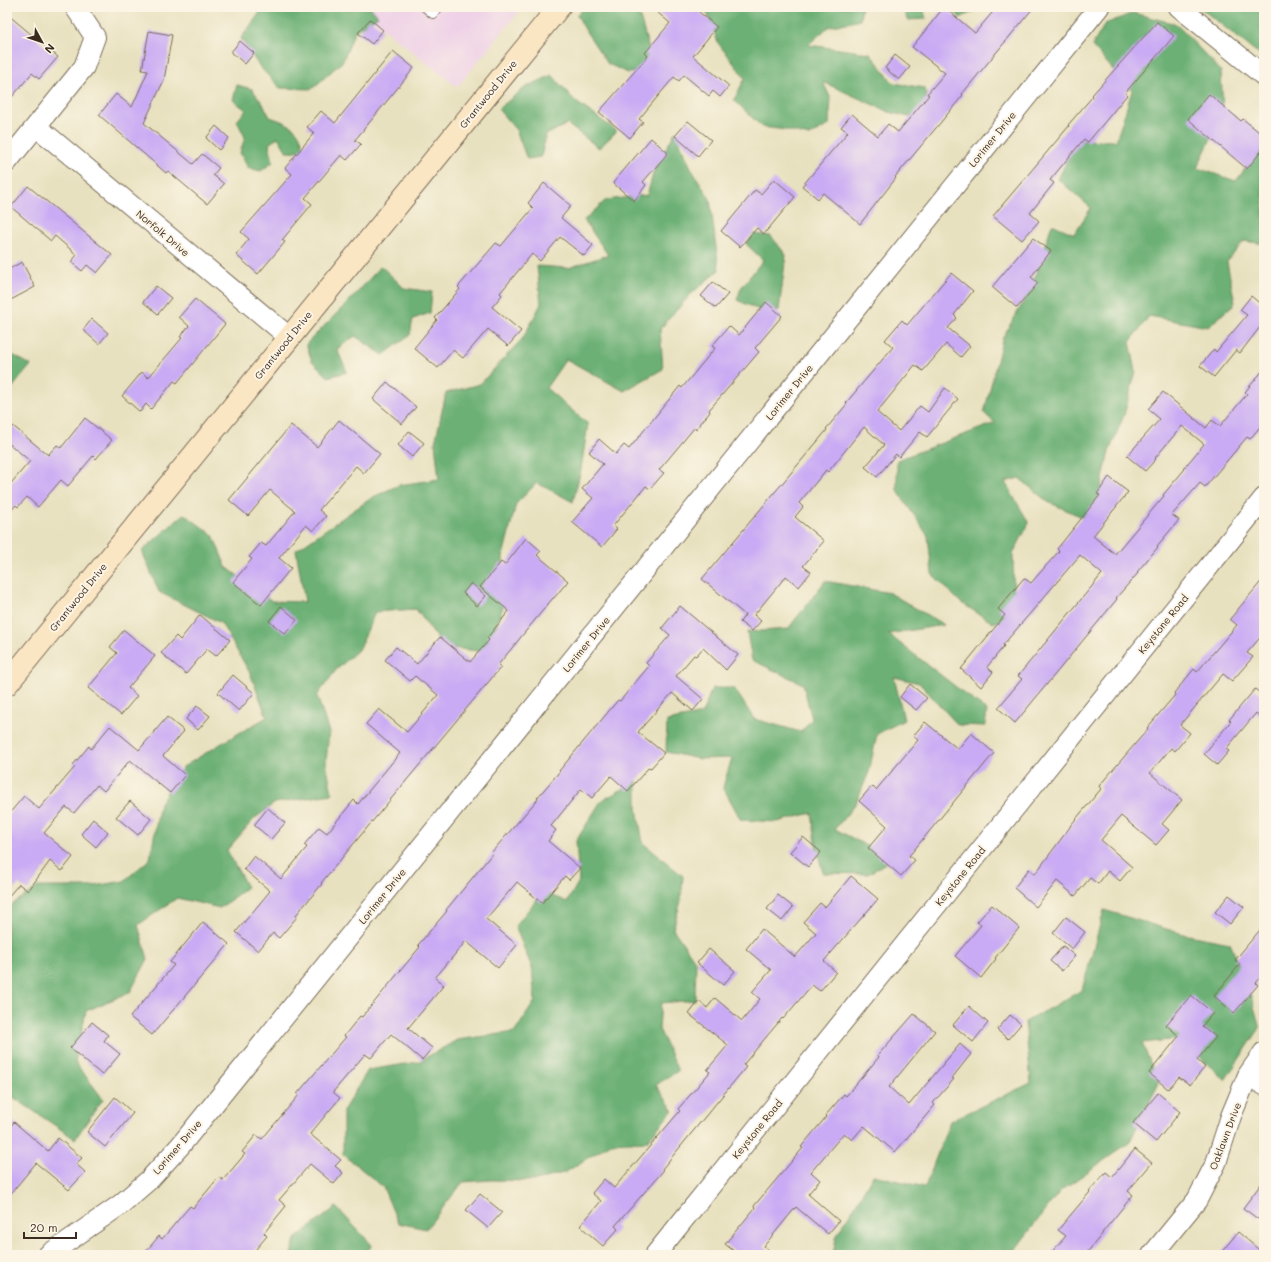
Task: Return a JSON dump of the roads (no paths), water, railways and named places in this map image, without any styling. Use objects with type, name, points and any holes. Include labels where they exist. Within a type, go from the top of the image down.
[{"type":"street","points":[[7,162],[84,68],[95,37],[76,7]]},
{"type":"street","name":"Grantwood Drive","points":[[7,684],[559,7]]},
{"type":"street","name":"Lorimer Drive","points":[[48,1255],[120,1205],[149,1180],[180,1146],[1098,7]]},
{"type":"street","points":[[1179,7],[1264,76]]},
{"type":"street","name":"Norfolk Drive","points":[[36,128],[289,338]]},
{"type":"street","name":"Keystone Road","points":[[655,1255],[1264,498]]},
{"type":"street","name":"Oaklawn Drive","points":[[1152,1255],[1197,1200],[1216,1163],[1231,1116],[1256,1080],[1264,1052]]},
{"type":"lane","points":[[426,7],[433,13],[438,7]]}]
